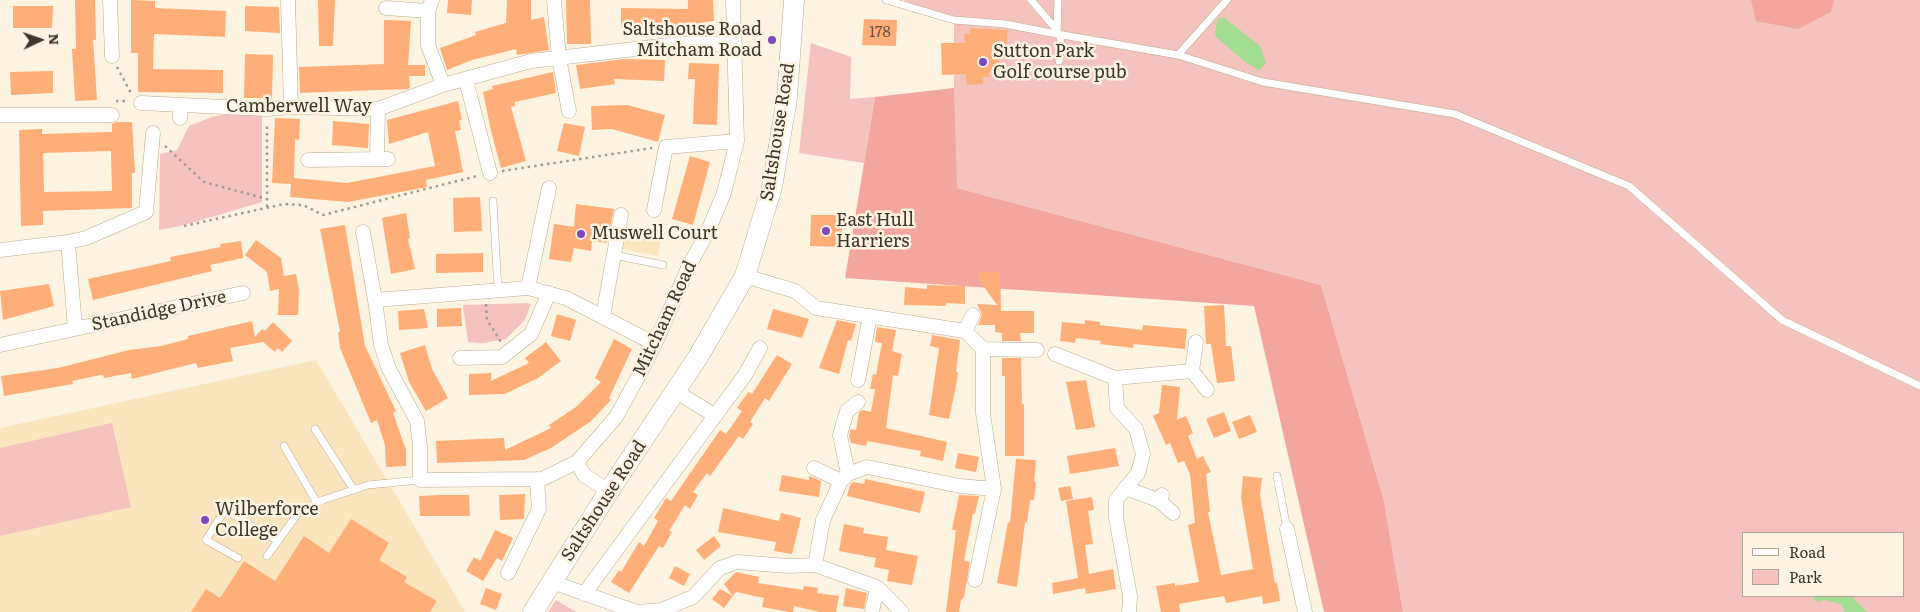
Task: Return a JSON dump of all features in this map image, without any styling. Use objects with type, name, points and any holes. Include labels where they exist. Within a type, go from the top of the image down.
[{"type":"main road","name":"Saltshouse Road","points":[[533,612],[698,357],[745,276],[772,187],[786,98],[794,0]]},
{"type":"street","points":[[110,0],[112,56]]},
{"type":"street","points":[[288,0],[290,106]]},
{"type":"street","name":"Mitcham Road","points":[[577,462],[616,416],[655,344],[724,193],[737,141],[734,0]]},
{"type":"street","points":[[386,8],[430,6],[428,46],[443,85]]},
{"type":"street","points":[[558,7],[559,58],[569,111]]},
{"type":"street","name":"Camberwell Way","points":[[137,102],[180,112],[267,109],[290,106],[378,109],[443,85],[531,61],[678,44],[735,44]]},
{"type":"street","points":[[466,80],[490,173]]},
{"type":"street","points":[[308,160],[382,158],[378,109]]},
{"type":"street","points":[[0,115],[112,115]]},
{"type":"street","points":[[0,250],[86,238],[146,212],[153,134]]},
{"type":"street","points":[[654,210],[666,147],[737,141]]},
{"type":"street","points":[[528,288],[549,188]]},
{"type":"street","points":[[603,316],[622,215]]},
{"type":"street","points":[[362,232],[375,300],[381,345],[389,369],[417,421],[420,447],[420,480],[538,479],[577,462],[584,475],[609,492]]},
{"type":"street","name":"Standidge Drive","points":[[68,242],[75,328]]},
{"type":"street","points":[[745,276],[795,291],[816,308],[965,331],[983,349],[1037,350]]},
{"type":"street","points":[[375,300],[402,296],[528,288],[566,298],[655,344]]},
{"type":"street","name":"Standidge Drive","points":[[0,345],[243,293]]},
{"type":"street","points":[[460,358],[502,357],[531,334],[549,294]]},
{"type":"street","points":[[965,331],[973,315]]},
{"type":"street","points":[[858,380],[870,316]]},
{"type":"street","points":[[1196,342],[1192,371],[1211,393]]},
{"type":"street","name":"Saltshouse Road","points":[[584,594],[745,375],[760,348]]},
{"type":"street","points":[[974,580],[994,489],[983,413],[983,349]]},
{"type":"street","points":[[1055,354],[1115,378],[1192,371]]},
{"type":"street","points":[[1115,378],[1117,408],[1136,429],[1143,454],[1138,473],[1116,500],[1116,518],[1130,596],[1129,612]]},
{"type":"street","points":[[675,391],[714,415]]},
{"type":"street","points":[[815,565],[823,520],[844,477],[840,435],[847,411],[858,402]]},
{"type":"street","points":[[814,468],[844,477],[867,468],[960,486],[994,489]]},
{"type":"street","points":[[508,573],[539,509],[538,479]]},
{"type":"street","points":[[1125,488],[1160,498],[1173,513]]},
{"type":"street","points":[[1287,529],[1300,611]]},
{"type":"street","points":[[552,582],[637,612],[662,610],[693,597],[720,568],[737,562],[788,566],[815,565],[877,587],[902,612]]},
{"type":"street","points":[[872,612],[877,587]]},
{"type":"lane","points":[[886,0],[954,20],[1005,24],[1178,55],[1264,82],[1455,114],[1629,186],[1782,320],[1920,386]]},
{"type":"lane","points":[[1030,0],[1059,33]]},
{"type":"lane","points":[[1058,0],[1059,61]]},
{"type":"lane","points":[[1178,55],[1227,0]]},
{"type":"lane","points":[[492,290],[493,201]]},
{"type":"lane","points":[[614,255],[664,265]]},
{"type":"lane","points":[[316,429],[354,490]]},
{"type":"lane","points":[[284,446],[316,503]]},
{"type":"lane","points":[[1277,476],[1287,529]]},
{"type":"lane","points":[[267,556],[299,512],[316,503],[368,485],[420,480]]},
{"type":"lane","points":[[238,558],[206,540],[225,510],[278,541]]},
{"type":"path","points":[[112,56],[137,102]]},
{"type":"path","points":[[267,109],[267,208]]},
{"type":"path","points":[[153,134],[191,173],[204,182],[267,199]]},
{"type":"path","points":[[184,226],[284,204],[303,205],[323,215],[490,173],[666,147]]},
{"type":"path","points":[[492,290],[487,320],[498,339],[510,351]]},
{"type":"shaded area","points":[[1751,0],[1834,0],[1831,12],[1798,29],[1756,21]]},
{"type":"shaded area","points":[[1223,17],[1260,46],[1266,63],[1259,70],[1245,62],[1215,36],[1217,19]]},
{"type":"shaded area","points":[[954,88],[957,188],[1321,285],[1384,501],[1403,612],[1324,612],[1254,306],[845,278],[875,97]]},
{"type":"shaded area","points":[[623,226],[662,233],[658,256],[619,248]]},
{"type":"shaded area","name":"Wilberforce College","points":[[316,360],[465,612],[0,612],[0,428]]},
{"type":"shaded area","points":[[1812,597],[1852,597],[1867,612],[1845,612],[1841,604],[1824,600],[1818,602]]},
{"type":"green space","points":[[903,0],[1920,0],[1920,612],[1403,612],[1384,501],[1321,285],[957,188],[954,141],[954,20]]},
{"type":"green space","points":[[811,43],[851,57],[850,99],[875,97],[864,163],[799,153]]},
{"type":"green space","points":[[229,114],[262,115],[262,202],[181,226],[159,230],[160,154],[177,150],[189,126],[212,117]]},
{"type":"green space","points":[[531,304],[525,320],[506,339],[483,343],[468,342],[463,305]]},
{"type":"green space","points":[[112,423],[131,507],[0,536],[0,448]]},
{"type":"green space","points":[[556,600],[576,612],[548,612]]},
{"type":"building","points":[[75,0],[95,0],[96,40],[93,40],[97,100],[75,101],[72,49],[76,49]]},
{"type":"building","points":[[131,0],[155,1],[155,8],[226,11],[225,37],[154,34],[153,69],[223,70],[223,93],[138,92],[138,53],[131,53]]},
{"type":"building","points":[[318,0],[335,0],[333,46],[319,46]]},
{"type":"building","points":[[448,0],[472,0],[471,15],[447,13]]},
{"type":"building","points":[[507,0],[531,0],[531,20],[544,17],[549,50],[517,55],[516,49],[472,60],[447,70],[440,48],[476,35],[475,32],[506,23]]},
{"type":"building","points":[[566,0],[590,0],[591,44],[567,44]]},
{"type":"building","points":[[688,0],[713,0],[714,21],[705,22],[705,28],[621,27],[621,8],[688,9]]},
{"type":"building","points":[[13,6],[53,6],[52,28],[13,28]]},
{"type":"building","points":[[245,6],[279,7],[280,33],[245,31]]},
{"type":"building","points":[[864,19],[897,20],[896,46],[862,45]]},
{"type":"building","points":[[384,20],[411,21],[408,65],[425,65],[425,76],[409,76],[410,88],[407,89],[300,93],[299,67],[384,64]]},
{"type":"building","name":"Sutton Park Golf course pub","points":[[970,28],[1007,30],[1008,52],[999,53],[1000,72],[989,72],[989,77],[982,77],[983,84],[967,85],[966,74],[942,75],[941,43],[965,43],[964,34],[970,34]]},
{"type":"building","points":[[245,54],[273,55],[272,98],[244,98]]},
{"type":"building","points":[[625,59],[665,60],[664,81],[614,79],[615,84],[580,89],[576,65]]},
{"type":"building","points":[[689,63],[719,64],[717,125],[693,124],[695,79],[688,79]]},
{"type":"building","points":[[53,71],[53,93],[11,95],[10,72]]},
{"type":"building","points":[[553,72],[556,93],[515,102],[515,106],[511,107],[526,161],[501,168],[483,92],[493,89],[492,86]]},
{"type":"building","points":[[458,101],[462,120],[459,120],[461,130],[455,131],[463,172],[426,180],[427,187],[348,202],[290,197],[291,184],[272,183],[275,118],[300,119],[299,140],[295,139],[294,178],[347,183],[435,166],[428,132],[389,144],[387,120]]},
{"type":"building","points":[[627,105],[665,115],[658,142],[612,129],[592,130],[591,106]]},
{"type":"building","points":[[333,121],[369,124],[368,148],[332,145]]},
{"type":"building","points":[[116,122],[132,122],[135,173],[132,173],[132,208],[43,211],[43,225],[21,226],[19,130],[42,129],[42,134],[112,132],[112,124]],"holes":[[[111,151],[112,191],[44,192],[43,153]]]},
{"type":"building","points":[[564,123],[585,127],[579,156],[557,151]]},
{"type":"building","points":[[690,156],[710,162],[693,225],[672,219]]},
{"type":"building","points":[[480,197],[482,231],[454,232],[453,198]]},
{"type":"building","name":"Muswell Court","points":[[576,204],[614,209],[607,243],[592,241],[591,251],[574,248],[571,262],[549,259],[554,224],[574,227]]},
{"type":"building","points":[[406,213],[410,238],[408,239],[415,269],[391,274],[382,218]]},
{"type":"building","name":"East Hull Harriers","points":[[811,215],[842,215],[842,247],[810,246]]},
{"type":"building","points":[[345,225],[365,346],[396,411],[393,413],[406,450],[406,466],[386,467],[385,445],[377,420],[371,423],[340,348],[338,332],[340,332],[320,229]]},
{"type":"building","points":[[256,240],[281,258],[284,276],[296,274],[299,290],[298,315],[278,315],[279,289],[270,291],[267,272],[245,255]]},
{"type":"building","points":[[241,241],[243,258],[210,265],[212,271],[93,300],[88,279],[171,261],[170,257],[221,247],[220,244]]},
{"type":"building","points":[[483,253],[483,272],[436,273],[436,254]]},
{"type":"building","points":[[979,272],[1000,272],[1001,311],[1034,311],[1034,333],[1020,333],[1021,341],[1002,341],[1002,333],[995,332],[995,325],[978,325],[982,315],[977,304],[997,305],[979,280]]},
{"type":"building","points":[[49,284],[54,306],[3,320],[0,291]]},
{"type":"building","points":[[927,285],[965,286],[965,304],[946,303],[946,306],[904,305],[905,287],[927,289]]},
{"type":"building","points":[[1224,305],[1226,346],[1231,346],[1235,381],[1217,383],[1211,344],[1206,344],[1204,306]]},
{"type":"building","points":[[461,308],[462,326],[437,327],[437,309]]},
{"type":"building","points":[[424,309],[428,328],[399,330],[398,311]]},
{"type":"building","points":[[773,309],[809,319],[802,338],[767,329]]},
{"type":"building","points":[[557,314],[576,320],[570,341],[551,336]]},
{"type":"building","points":[[837,320],[856,324],[851,341],[848,340],[839,374],[819,368]]},
{"type":"building","points":[[1085,320],[1100,322],[1100,325],[1142,330],[1143,325],[1187,329],[1185,349],[1134,344],[1133,348],[1100,344],[1101,341],[1076,338],[1075,343],[1060,341],[1062,322],[1085,324]]},
{"type":"building","points":[[252,321],[255,337],[262,329],[265,331],[273,322],[292,341],[282,352],[278,348],[275,352],[263,342],[230,348],[233,361],[198,368],[196,363],[132,379],[131,373],[104,378],[103,375],[100,375],[72,381],[73,384],[4,396],[1,376],[58,368],[129,350],[161,346],[188,339],[188,336]]},
{"type":"building","points":[[877,327],[896,330],[892,351],[902,354],[898,376],[893,375],[886,428],[947,442],[943,461],[920,456],[921,451],[867,441],[866,446],[851,443],[849,435],[851,429],[856,430],[859,412],[862,410],[871,412],[875,389],[870,389],[873,374],[876,375],[882,343],[875,342]]},
{"type":"building","points":[[932,335],[960,340],[956,372],[958,372],[949,419],[929,415],[939,348],[930,346]]},
{"type":"building","points":[[614,339],[632,349],[609,398],[611,400],[590,422],[551,448],[524,460],[437,463],[436,441],[504,438],[505,450],[551,428],[549,425],[576,407],[601,382],[595,378]]},
{"type":"building","points":[[546,342],[561,361],[538,378],[505,394],[469,395],[469,374],[491,373],[491,381],[529,363],[525,358]]},
{"type":"building","points":[[425,345],[432,369],[448,398],[426,411],[409,382],[400,353]]},
{"type":"building","points":[[777,355],[792,364],[769,401],[765,398],[750,422],[753,424],[743,439],[739,436],[710,476],[707,473],[693,492],[698,495],[690,509],[685,505],[669,531],[672,532],[663,548],[659,546],[629,593],[611,582],[619,570],[621,572],[639,542],[644,546],[658,521],[654,518],[666,498],[671,501],[720,430],[726,434],[742,411],[737,408],[748,392],[752,394]]},
{"type":"building","points":[[1002,358],[1021,358],[1022,404],[1024,404],[1024,456],[1005,456],[1005,376],[1002,376]]},
{"type":"building","points":[[1086,380],[1095,427],[1076,430],[1066,382]]},
{"type":"building","points":[[1162,385],[1180,387],[1177,420],[1186,416],[1193,433],[1188,436],[1197,459],[1203,456],[1211,472],[1206,474],[1210,512],[1208,512],[1221,575],[1253,569],[1241,498],[1243,476],[1262,478],[1260,495],[1275,583],[1277,582],[1280,601],[1263,604],[1262,596],[1226,603],[1224,596],[1179,604],[1180,612],[1161,612],[1156,586],[1175,583],[1175,586],[1199,582],[1188,525],[1195,523],[1190,474],[1184,461],[1178,463],[1170,443],[1166,445],[1153,416],[1159,413]]},
{"type":"building","points":[[1224,412],[1231,431],[1214,438],[1206,419]]},
{"type":"building","points":[[1250,415],[1257,432],[1239,439],[1232,422]]},
{"type":"building","points":[[1115,448],[1119,466],[1070,474],[1067,456]]},
{"type":"building","points":[[958,453],[979,457],[976,472],[955,468]]},
{"type":"building","points":[[1016,459],[1036,460],[1034,500],[1030,500],[1027,523],[1025,522],[1017,587],[997,583],[1008,522],[1010,523]]},
{"type":"building","points":[[782,475],[809,480],[809,476],[821,481],[819,497],[779,491]]},
{"type":"building","points":[[865,479],[925,492],[920,513],[847,496],[850,485],[853,482],[864,484]]},
{"type":"building","points":[[1070,486],[1073,499],[1061,501],[1058,488]]},
{"type":"building","points":[[525,494],[524,519],[500,520],[499,495]]},
{"type":"building","points":[[469,495],[470,516],[420,516],[419,496]]},
{"type":"building","points":[[959,495],[979,496],[975,514],[973,513],[964,561],[970,562],[964,597],[961,600],[959,612],[946,612],[956,530],[952,530]]},
{"type":"building","points":[[1092,497],[1094,510],[1088,511],[1093,544],[1085,545],[1089,574],[1113,569],[1116,589],[1086,594],[1085,588],[1053,594],[1052,583],[1078,578],[1066,501]]},
{"type":"building","points":[[723,508],[779,521],[781,513],[801,518],[792,554],[774,551],[776,542],[718,532]]},
{"type":"building","points":[[351,519],[389,543],[379,560],[407,577],[404,582],[437,601],[430,612],[191,612],[206,589],[220,598],[244,561],[275,581],[304,536],[329,553]]},
{"type":"building","points":[[844,524],[864,528],[863,533],[888,537],[886,550],[918,556],[912,585],[887,581],[889,570],[874,567],[876,558],[839,551]]},
{"type":"building","points":[[495,530],[513,538],[502,561],[497,558],[483,581],[466,571],[474,557],[480,561]]},
{"type":"building","points":[[714,536],[721,546],[704,560],[696,550]]},
{"type":"building","points":[[675,566],[690,574],[684,586],[669,578]]},
{"type":"building","points":[[736,572],[759,577],[758,583],[803,590],[804,586],[818,588],[817,593],[839,596],[836,612],[820,612],[794,606],[793,612],[789,612],[762,607],[764,598],[736,592],[733,596],[724,584]]},
{"type":"building","points":[[486,588],[502,594],[496,610],[480,604]]},
{"type":"building","points":[[846,588],[867,593],[864,609],[843,606]]},
{"type":"building","points":[[720,589],[733,596],[724,608],[712,599]]},
{"type":"place","name":"Saltshouse Road Mitcham Road","points":[[772,40]]},
{"type":"place","name":"Sutton Park Golf course pub","points":[[983,62]]},
{"type":"place","name":"East Hull Harriers","points":[[826,231]]},
{"type":"place","name":"Muswell Court","points":[[581,234]]},
{"type":"place","name":"Wilberforce College","points":[[205,520]]}]
